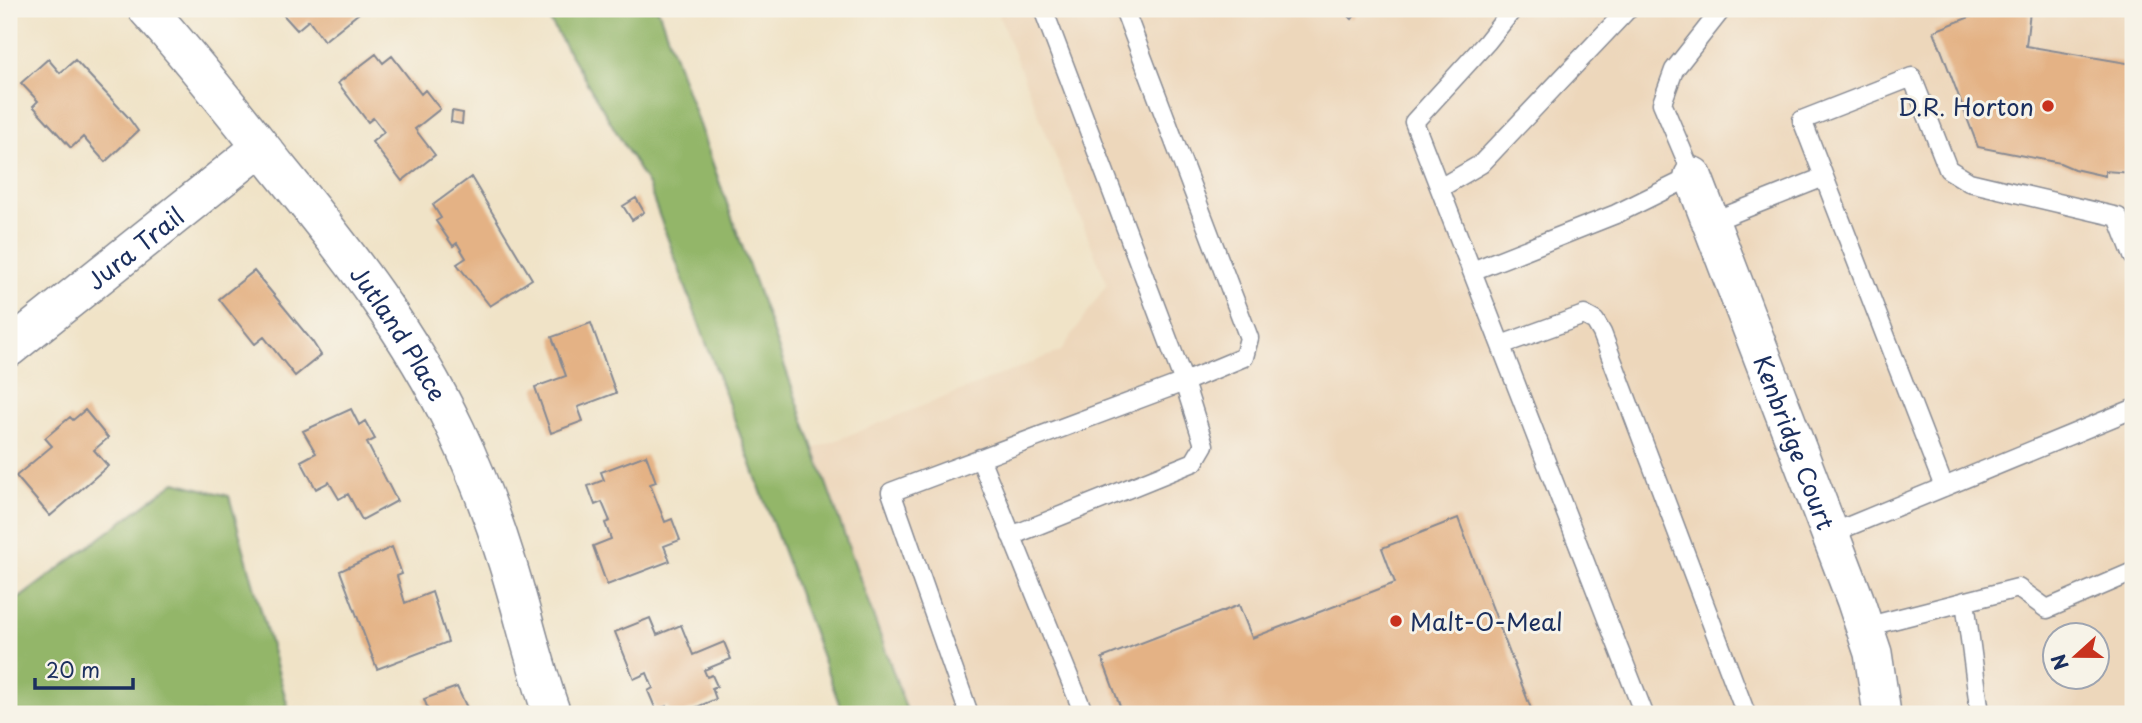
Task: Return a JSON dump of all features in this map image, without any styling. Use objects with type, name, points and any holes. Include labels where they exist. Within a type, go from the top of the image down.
[{"type":"street","name":"Jutland Place","points":[[147,9],[348,253],[424,368],[456,429],[496,528],[552,714]]},
{"type":"street","name":"Jura Trail","points":[[9,348],[261,147]]},
{"type":"street","name":"Kenbridge Court","points":[[1693,176],[1865,627],[1873,653],[1882,714]]},
{"type":"lane","points":[[1011,536],[1194,462],[1204,445],[1184,382],[1043,9]]},
{"type":"lane","points":[[969,714],[891,492],[1244,357],[1250,338],[1124,9]]},
{"type":"lane","points":[[1513,9],[1487,42],[1414,122],[1644,714]]},
{"type":"lane","points":[[1440,188],[1481,164],[1628,9]]},
{"type":"lane","points":[[1472,271],[1616,214],[1693,176],[1662,103],[1674,70],[1722,9]]},
{"type":"lane","points":[[1944,487],[1802,120],[1912,77],[1948,169],[1969,182],[2118,217],[2133,256]]},
{"type":"lane","points":[[1711,222],[1824,177]]},
{"type":"lane","points":[[1501,345],[1584,315],[1595,321],[1602,333],[1746,714]]},
{"type":"lane","points":[[1830,534],[2133,409]]},
{"type":"lane","points":[[980,458],[1084,714]]},
{"type":"lane","points":[[1865,627],[2018,588],[2047,608],[2133,572]]},
{"type":"lane","points":[[1965,601],[1980,714]]},
{"type":"shaded area","points":[[996,9],[2133,9],[2133,714],[908,714],[814,449],[1061,351],[1107,284]]},
{"type":"green space","points":[[543,9],[658,9],[908,714],[843,714],[648,185]]},
{"type":"green space","points":[[175,482],[229,496],[290,714],[9,714],[9,606]]},
{"type":"building","points":[[278,9],[364,9],[324,41],[309,20],[297,30]]},
{"type":"building","points":[[1340,9],[1360,9],[1352,19]]},
{"type":"building","name":"D.R. Horton","points":[[1990,9],[2030,11],[2026,46],[2133,64],[2133,173],[2105,171],[2105,176],[2060,163],[1978,147],[1934,31]]},
{"type":"building","points":[[376,54],[383,63],[392,56],[421,94],[425,90],[440,109],[415,129],[435,155],[402,181],[372,142],[384,132],[373,118],[368,122],[338,83]]},
{"type":"building","points":[[48,59],[60,73],[75,60],[138,131],[105,162],[83,137],[71,148],[33,106],[38,101],[21,83]]},
{"type":"building","points":[[452,111],[463,113],[462,124],[451,122]]},
{"type":"building","points":[[471,177],[532,279],[490,306],[457,264],[466,258],[457,243],[453,246],[436,221],[441,218],[433,205]]},
{"type":"building","points":[[636,198],[644,212],[632,220],[623,206]]},
{"type":"building","points":[[254,271],[321,355],[295,376],[264,337],[255,344],[219,299]]},
{"type":"building","points":[[591,323],[616,393],[578,407],[583,421],[551,433],[535,387],[566,376],[552,337]]},
{"type":"building","points":[[351,409],[359,425],[365,421],[375,439],[367,443],[397,501],[362,520],[348,494],[339,499],[329,482],[316,489],[301,461],[316,453],[303,431]]},
{"type":"building","points":[[85,410],[108,438],[94,450],[108,466],[50,516],[16,476],[52,446],[45,438],[70,417],[73,420]]},
{"type":"building","points":[[646,455],[656,482],[650,484],[665,522],[672,519],[680,540],[664,546],[670,561],[607,585],[593,546],[611,539],[605,523],[610,521],[602,502],[595,505],[588,486],[604,480],[601,472]]},
{"type":"building","name":"Malt-O-Meal","points":[[1458,518],[1533,714],[1123,714],[1102,658],[1239,605],[1252,638],[1395,583],[1382,548]]},
{"type":"building","points":[[392,547],[402,574],[397,576],[405,603],[432,592],[448,642],[377,669],[340,571]]},
{"type":"building","points":[[650,618],[657,635],[681,625],[693,655],[724,642],[731,659],[704,670],[707,677],[712,675],[717,686],[712,688],[716,699],[681,714],[671,714],[667,706],[656,710],[648,691],[653,688],[647,673],[634,679],[615,632]]},
{"type":"building","points":[[457,687],[470,714],[430,714],[424,699]]},
{"type":"place","name":"D.R. Horton","points":[[2048,106]]},
{"type":"place","name":"Malt-O-Meal","points":[[1396,621]]}]
